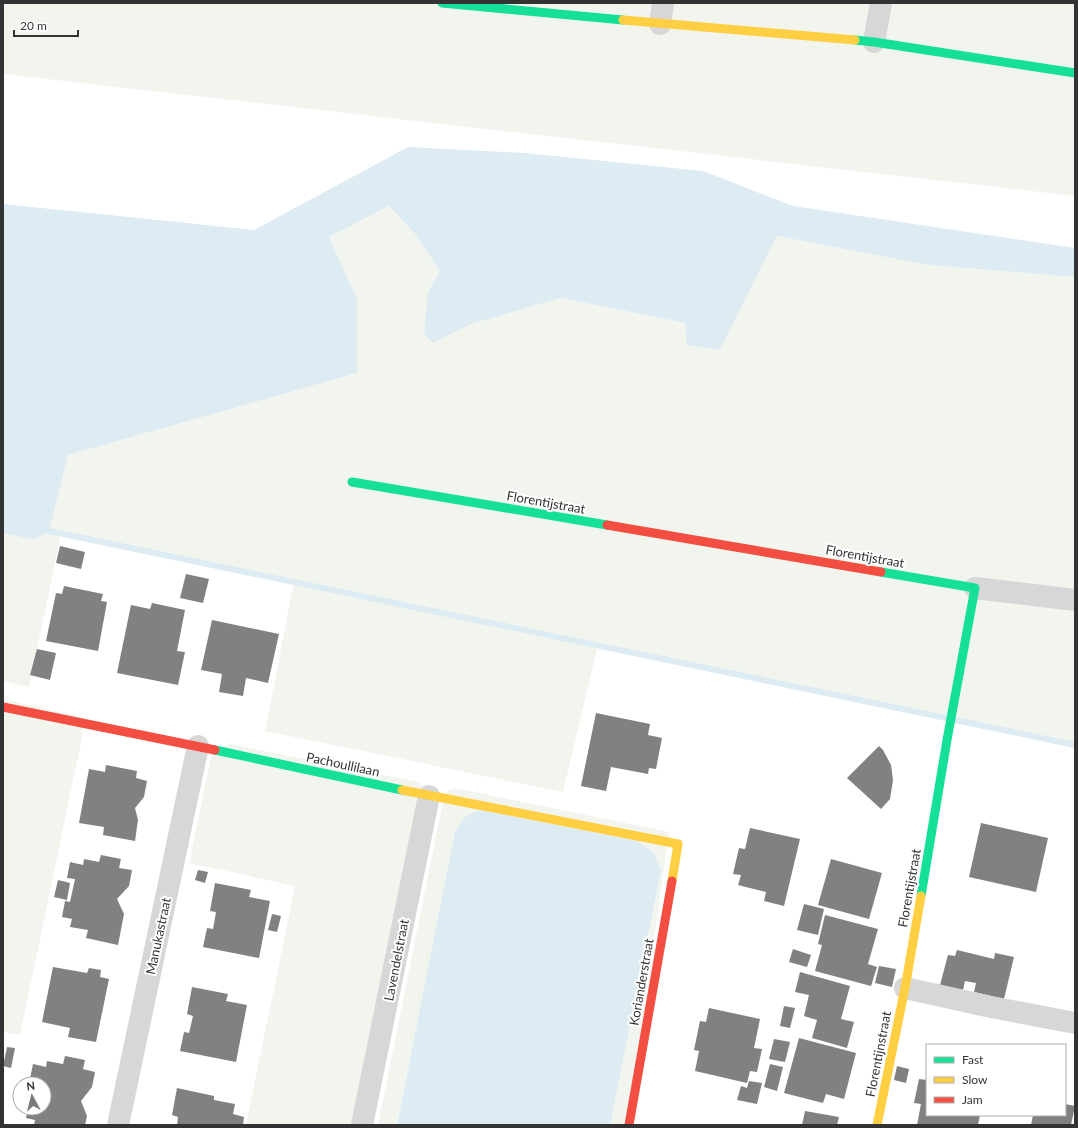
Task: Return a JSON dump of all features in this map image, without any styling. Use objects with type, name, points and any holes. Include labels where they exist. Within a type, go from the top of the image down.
[{"type":"street","points":[[442,3],[474,4],[660,24],[874,42],[1075,73]]},
{"type":"street","points":[[660,24],[663,3]]},
{"type":"street","points":[[874,42],[881,3]]},
{"type":"street","name":"Florentijstraat","points":[[352,482],[975,588],[954,709],[947,740],[905,988]]},
{"type":"street","points":[[975,588],[1075,600]]},
{"type":"street","name":"Pachoullilaan","points":[[3,707],[198,746],[429,796],[678,844]]},
{"type":"street","name":"Manukastraat","points":[[118,1125],[198,746]]},
{"type":"street","name":"Lavendelstraat","points":[[362,1125],[429,796]]},
{"type":"street","name":"Korianderstraat","points":[[629,1125],[678,844]]},
{"type":"street","points":[[905,988],[991,1007],[1075,1023]]},
{"type":"street","name":"Florentijnstraat","points":[[877,1125],[905,988]]},
{"type":"shaded area","points":[[3,3],[1075,3],[1075,196],[3,74]]},
{"type":"shaded area","points":[[408,147],[525,153],[703,171],[793,206],[1075,248],[1075,277],[928,265],[777,236],[720,350],[687,345],[685,323],[561,298],[471,324],[433,343],[424,334],[428,292],[440,271],[416,235],[389,206],[329,237],[357,299],[357,373],[68,455],[49,531],[35,540],[3,533],[3,204],[254,230]]},
{"type":"shaded area","points":[[389,206],[416,235],[440,271],[428,292],[433,343],[471,324],[561,298],[685,323],[720,350],[777,236],[928,265],[1075,277],[1075,745],[598,645],[563,792],[265,731],[294,582],[61,534],[29,687],[3,681],[3,533],[35,540],[49,531],[68,455],[357,373],[357,299],[329,237]]},
{"type":"shaded area","points":[[3,699],[86,718],[20,1035],[3,1032]]},
{"type":"shaded area","points":[[229,744],[414,781],[420,783],[424,789],[360,1125],[246,1125],[295,886],[189,863],[212,753]]},
{"type":"shaded area","points":[[455,788],[669,832],[628,1125],[610,1125],[661,871],[654,853],[455,832],[397,1125],[378,1125],[444,796],[449,790]]},
{"type":"shaded area","points":[[480,810],[637,841],[654,853],[661,871],[610,1125],[397,1125],[455,832],[465,817]]},
{"type":"building","points":[[60,546],[85,552],[81,569],[56,563]]},
{"type":"building","points":[[186,574],[209,579],[203,603],[180,598]]},
{"type":"building","points":[[64,586],[103,594],[101,601],[107,602],[98,651],[46,641],[56,593],[62,594]]},
{"type":"building","points":[[152,603],[185,610],[177,651],[185,652],[178,685],[117,673],[131,605],[150,609]]},
{"type":"building","points":[[212,620],[279,634],[268,683],[246,678],[243,696],[219,692],[222,674],[201,670]]},
{"type":"building","points":[[37,649],[56,653],[50,680],[30,675]]},
{"type":"building","points":[[596,713],[650,724],[648,735],[662,738],[656,769],[649,768],[648,774],[611,767],[606,791],[581,786]]},
{"type":"building","points":[[879,746],[883,750],[891,765],[893,780],[890,799],[881,809],[847,778]]},
{"type":"building","points":[[106,765],[137,771],[136,778],[147,781],[144,797],[135,808],[138,820],[135,841],[103,835],[104,827],[79,823],[89,769],[105,772]]},
{"type":"building","points":[[981,823],[1048,838],[1036,892],[969,877]]},
{"type":"building","points":[[750,828],[800,839],[784,906],[764,901],[766,892],[738,885],[741,875],[733,874],[739,848],[745,849]]},
{"type":"building","points":[[101,855],[121,859],[119,868],[132,870],[129,886],[117,899],[124,914],[118,945],[86,938],[88,930],[70,927],[72,919],[62,917],[65,901],[70,902],[75,879],[67,878],[70,862],[83,865],[84,859],[99,862]]},
{"type":"building","points":[[831,859],[882,873],[869,919],[818,905]]},
{"type":"building","points":[[198,870],[208,872],[205,883],[195,880]]},
{"type":"building","points":[[58,880],[70,883],[67,900],[54,897]]},
{"type":"building","points":[[215,883],[251,890],[249,897],[270,901],[259,958],[203,947],[207,928],[213,929],[216,912],[210,911]]},
{"type":"building","points":[[804,904],[824,909],[818,935],[797,930]]},
{"type":"building","points":[[272,914],[281,916],[277,932],[268,930]]},
{"type":"building","points":[[825,915],[878,929],[868,964],[877,967],[871,986],[815,971],[822,945],[818,944]]},
{"type":"building","points":[[793,949],[811,955],[807,967],[789,962]]},
{"type":"building","points":[[957,950],[994,959],[995,953],[1014,957],[1004,999],[974,992],[976,983],[965,981],[963,990],[940,985],[948,955],[955,956]]},
{"type":"building","points":[[879,966],[896,969],[892,987],[875,983]]},
{"type":"building","points":[[53,967],[87,973],[89,968],[101,970],[100,977],[109,979],[96,1042],[68,1037],[70,1028],[42,1022]]},
{"type":"building","points":[[800,972],[850,986],[841,1019],[854,1022],[847,1048],[812,1038],[817,1020],[804,1016],[809,995],[795,992]]},
{"type":"building","points":[[192,987],[228,994],[226,1001],[247,1005],[236,1062],[180,1051],[184,1032],[189,1033],[193,1016],[187,1014]]},
{"type":"building","points":[[784,1006],[795,1008],[790,1028],[780,1026]]},
{"type":"building","points":[[709,1008],[760,1019],[754,1048],[762,1049],[757,1072],[750,1071],[747,1083],[695,1071],[699,1051],[694,1050],[700,1021],[706,1022]]},
{"type":"building","points":[[799,1038],[856,1053],[844,1099],[826,1094],[823,1103],[784,1093]]},
{"type":"building","points":[[774,1039],[790,1042],[785,1062],[769,1059]]},
{"type":"building","points":[[7,1047],[15,1048],[11,1068],[3,1066]]},
{"type":"building","points":[[65,1056],[85,1060],[83,1069],[95,1072],[92,1087],[81,1101],[87,1116],[85,1125],[34,1125],[35,1120],[26,1118],[26,1116],[52,1116],[52,1076],[31,1076],[33,1064],[46,1067],[47,1061],[63,1064]]},
{"type":"building","points":[[770,1064],[783,1067],[777,1091],[764,1087]]},
{"type":"building","points":[[897,1066],[909,1069],[906,1083],[894,1080]]},
{"type":"building","points":[[919,1079],[926,1080],[926,1116],[980,1116],[978,1125],[917,1125],[921,1104],[914,1103]]},
{"type":"building","points":[[749,1081],[762,1083],[757,1104],[737,1100],[741,1086],[747,1088]]},
{"type":"building","points":[[177,1088],[214,1096],[214,1100],[235,1104],[233,1114],[244,1117],[243,1125],[177,1125],[178,1117],[172,1115]]},
{"type":"building","points":[[1066,1104],[1075,1106],[1071,1125],[1031,1125],[1033,1116],[1066,1116]]},
{"type":"building","points":[[805,1111],[839,1117],[837,1125],[802,1125]]},
{"type":"waterway","points":[[49,531],[1075,745]]},
{"type":"traffic: fast","points":[[442,3],[623,20]]},
{"type":"traffic: fast","points":[[855,40],[1075,73]]},
{"type":"traffic: fast","points":[[352,482],[607,525]]},
{"type":"traffic: fast","points":[[881,572],[975,588],[947,740],[921,896]]},
{"type":"traffic: fast","points":[[215,750],[402,790]]},
{"type":"traffic: slow","points":[[623,20],[855,40]]},
{"type":"traffic: slow","points":[[402,790],[678,844],[672,881]]},
{"type":"traffic: slow","points":[[877,1125],[905,988],[921,896]]},
{"type":"traffic: jam","points":[[607,525],[881,572]]},
{"type":"traffic: jam","points":[[3,707],[215,750]]},
{"type":"traffic: jam","points":[[629,1125],[672,881]]}]
